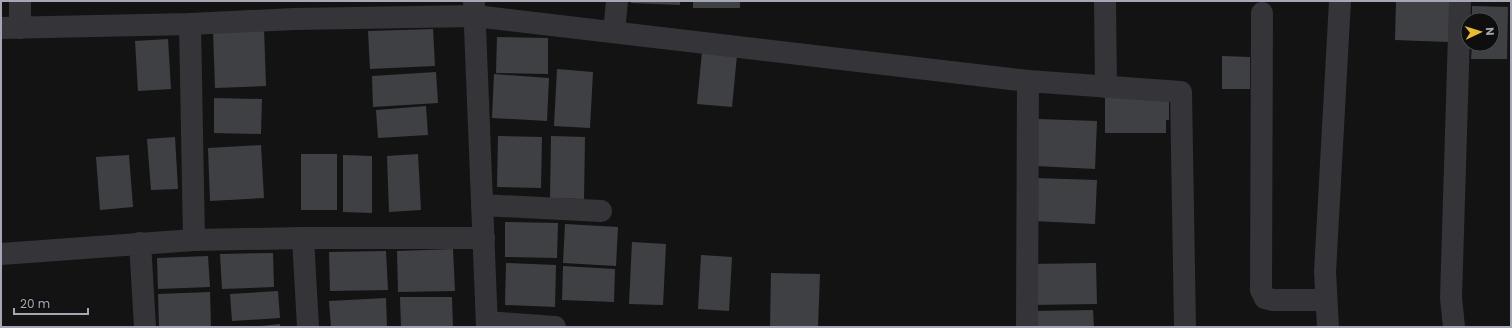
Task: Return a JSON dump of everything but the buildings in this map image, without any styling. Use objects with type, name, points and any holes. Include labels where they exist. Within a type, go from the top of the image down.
[{"type":"street","points":[[20,1],[10,28],[190,24],[294,10],[474,9],[614,32],[1028,81],[1181,92],[1185,327]]},
{"type":"street","points":[[614,32],[617,1]]},
{"type":"street","points":[[1105,1],[1106,87]]},
{"type":"street","points":[[1328,327],[1325,272],[1340,1]]},
{"type":"street","points":[[1454,327],[1452,298],[1460,1]]},
{"type":"street","points":[[474,9],[487,325],[554,327]]},
{"type":"street","points":[[1262,12],[1261,290],[1265,298],[1273,300],[1326,300]]},
{"type":"street","points":[[190,24],[194,240]]},
{"type":"street","points":[[1026,327],[1028,81]]},
{"type":"street","points":[[482,205],[601,211]]},
{"type":"street","points":[[1,254],[194,240],[303,238],[484,238]]},
{"type":"street","points":[[303,238],[308,327]]},
{"type":"street","points":[[140,243],[145,327]]}]
